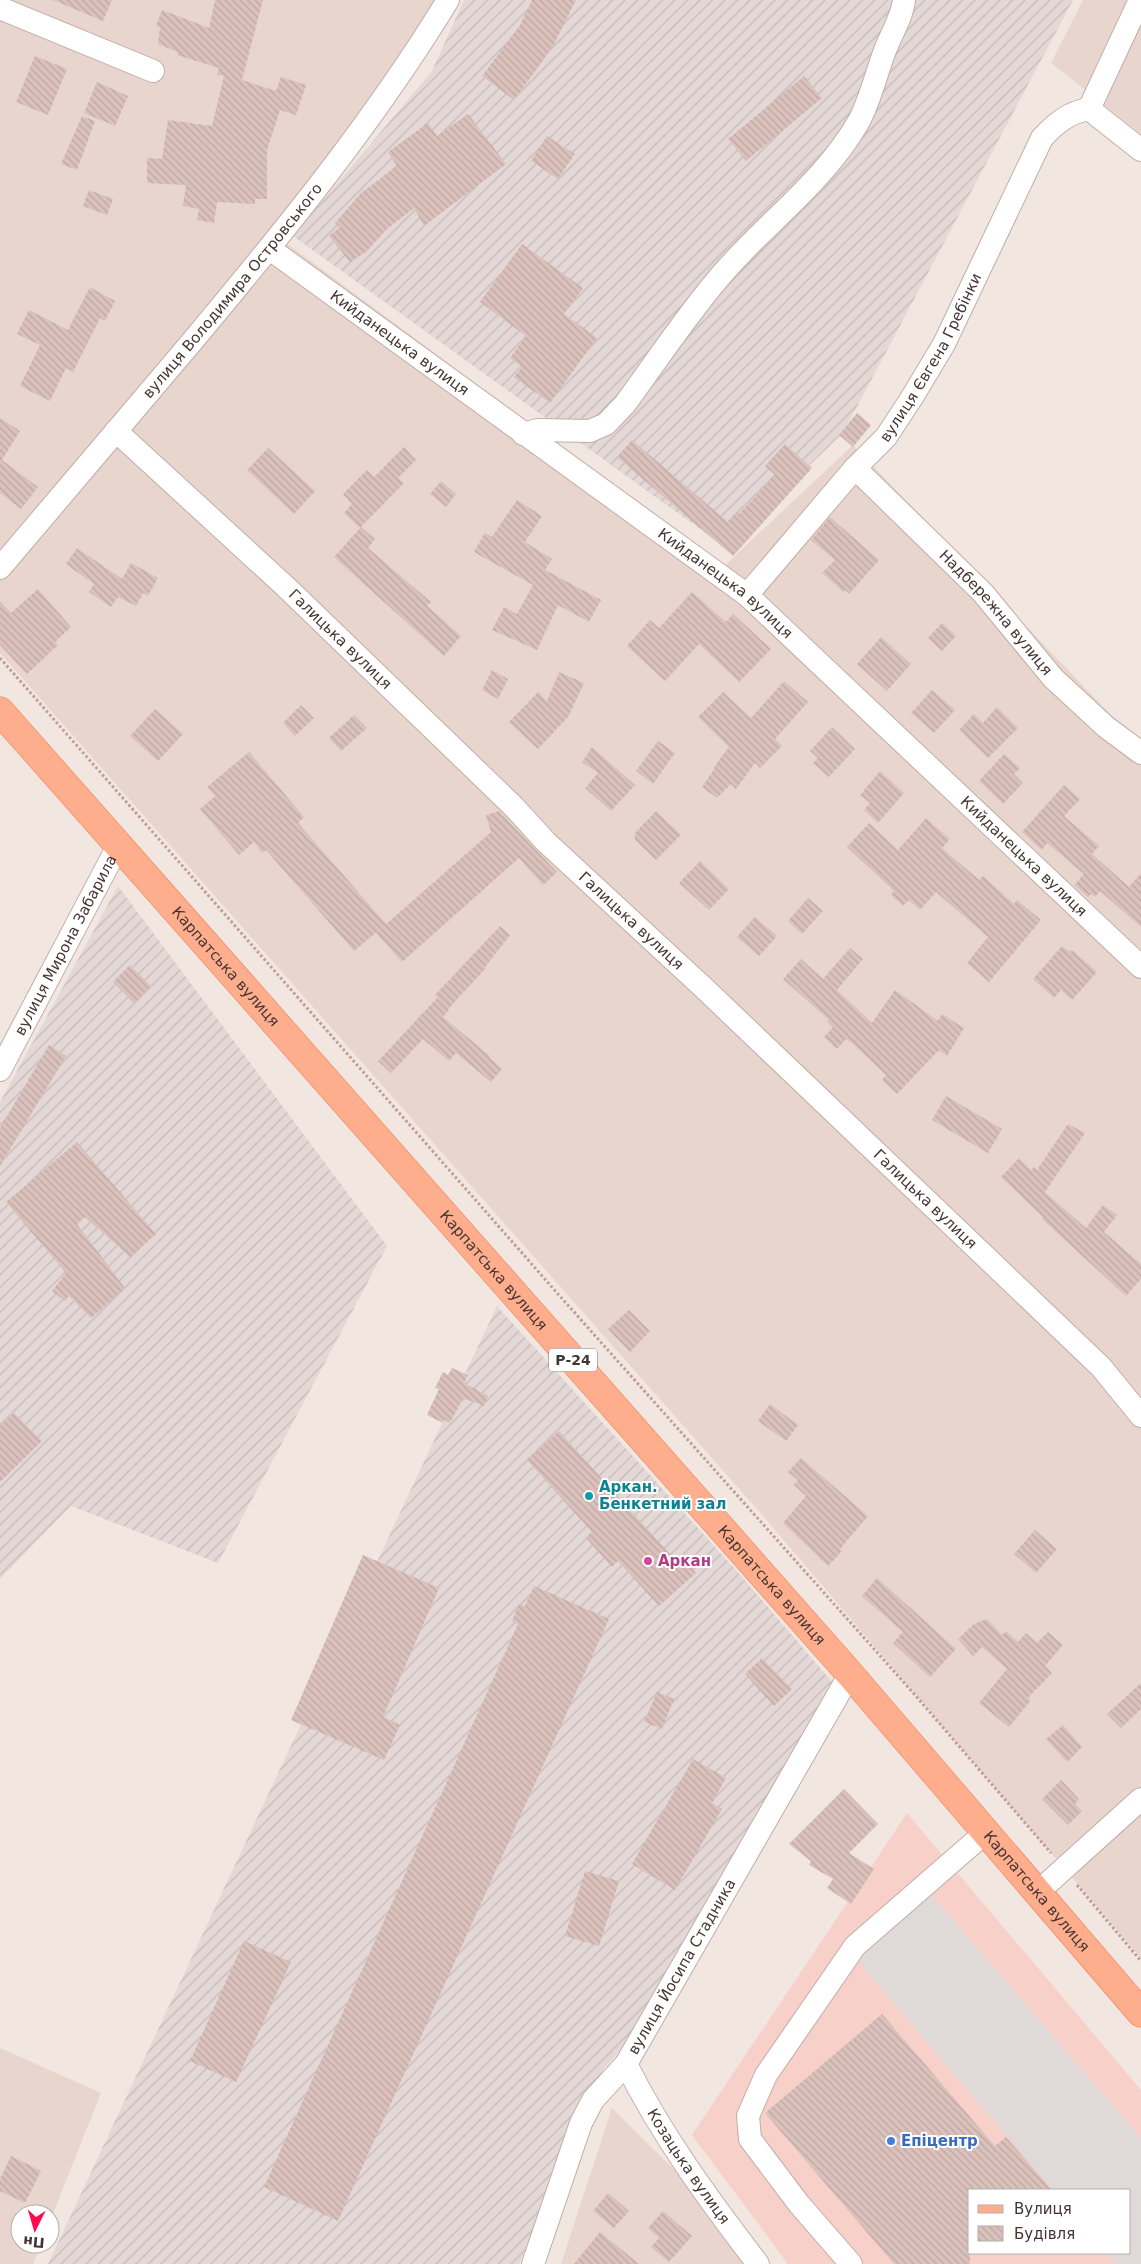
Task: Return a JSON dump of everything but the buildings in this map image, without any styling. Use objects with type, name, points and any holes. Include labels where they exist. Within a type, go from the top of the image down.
[{"type":"main road","name":"Карпатська вулиця","points":[[0,711],[850,1674],[1141,2013]]},
{"type":"street","name":"вулиця Володимира Островського","points":[[0,568],[270,249],[338,161],[448,0]]},
{"type":"street","points":[[522,434],[538,430],[590,432],[606,424],[625,404],[722,274],[831,162],[842,147],[860,120],[892,31],[903,9],[904,0]]},
{"type":"street","points":[[1140,0],[1089,109],[1141,150]]},
{"type":"street","points":[[0,8],[154,71]]},
{"type":"street","name":"вулиця Євгена Гребінки","points":[[747,595],[855,468],[886,437],[944,344],[1042,138],[1056,123],[1078,111],[1089,109]]},
{"type":"street","name":"Кийданецька вулиця","points":[[270,249],[522,434],[747,595],[1141,967]]},
{"type":"street","name":"Галицька вулиця","points":[[116,431],[286,588],[513,806],[546,842],[1101,1367],[1141,1416]]},
{"type":"street","name":"Надбережна вулиця","points":[[855,468],[983,593],[1053,678],[1106,727],[1141,753]]},
{"type":"street","name":"вулиця Мирона Забарила","points":[[0,1070],[118,846]]},
{"type":"street","name":"вулиця Йосипа Стадника","points":[[533,2264],[586,2111],[610,2080],[626,2064],[850,1674]]},
{"type":"street","points":[[1038,1892],[1141,1799]]},
{"type":"street","points":[[851,2264],[800,2204],[750,2139],[748,2116],[766,2075],[855,1946],[986,1832]]},
{"type":"street","name":"Козацька вулиця","points":[[626,2064],[665,2134],[707,2197],[758,2264]]},
{"type":"path","points":[[0,658],[558,1294],[914,1695],[1064,1868],[1141,1961]]},
{"type":"shaded area","points":[[0,0],[445,0],[281,239],[723,567],[853,445],[1132,737],[1141,739],[1141,1958],[757,1509],[0,653]]},
{"type":"shaded area","points":[[464,0],[1073,0],[843,433],[725,547],[293,236],[432,71]]},
{"type":"shaded area","points":[[1083,0],[1141,0],[1141,134],[1051,63]]},
{"type":"shaded area","points":[[118,886],[387,1246],[218,1563],[71,1506],[0,1579],[0,1102]]},
{"type":"shaded area","points":[[497,1306],[742,1577],[838,1689],[646,2020],[603,2070],[519,2264],[48,2264],[53,2254],[60,2254],[60,2238]]},
{"type":"shaded area","points":[[907,1813],[1141,2090],[1141,2264],[788,2264],[692,2135]]},
{"type":"shaded area","points":[[919,1881],[1141,2138],[1141,2264],[1116,2264],[1107,2254],[1131,2254],[1131,2189],[1052,2189],[846,1947]]},
{"type":"shaded area","points":[[0,2048],[101,2093],[57,2204],[10,2204],[10,2254],[37,2254],[33,2264],[0,2264]]},
{"type":"shaded area","points":[[612,2108],[769,2264],[561,2264]]},
{"type":"place","name":"Аркан. Бенкетний зал","points":[[589,1496]]},
{"type":"place","name":"Аркан","points":[[648,1561]]},
{"type":"place","name":"Епіцентр","points":[[891,2141]]}]
